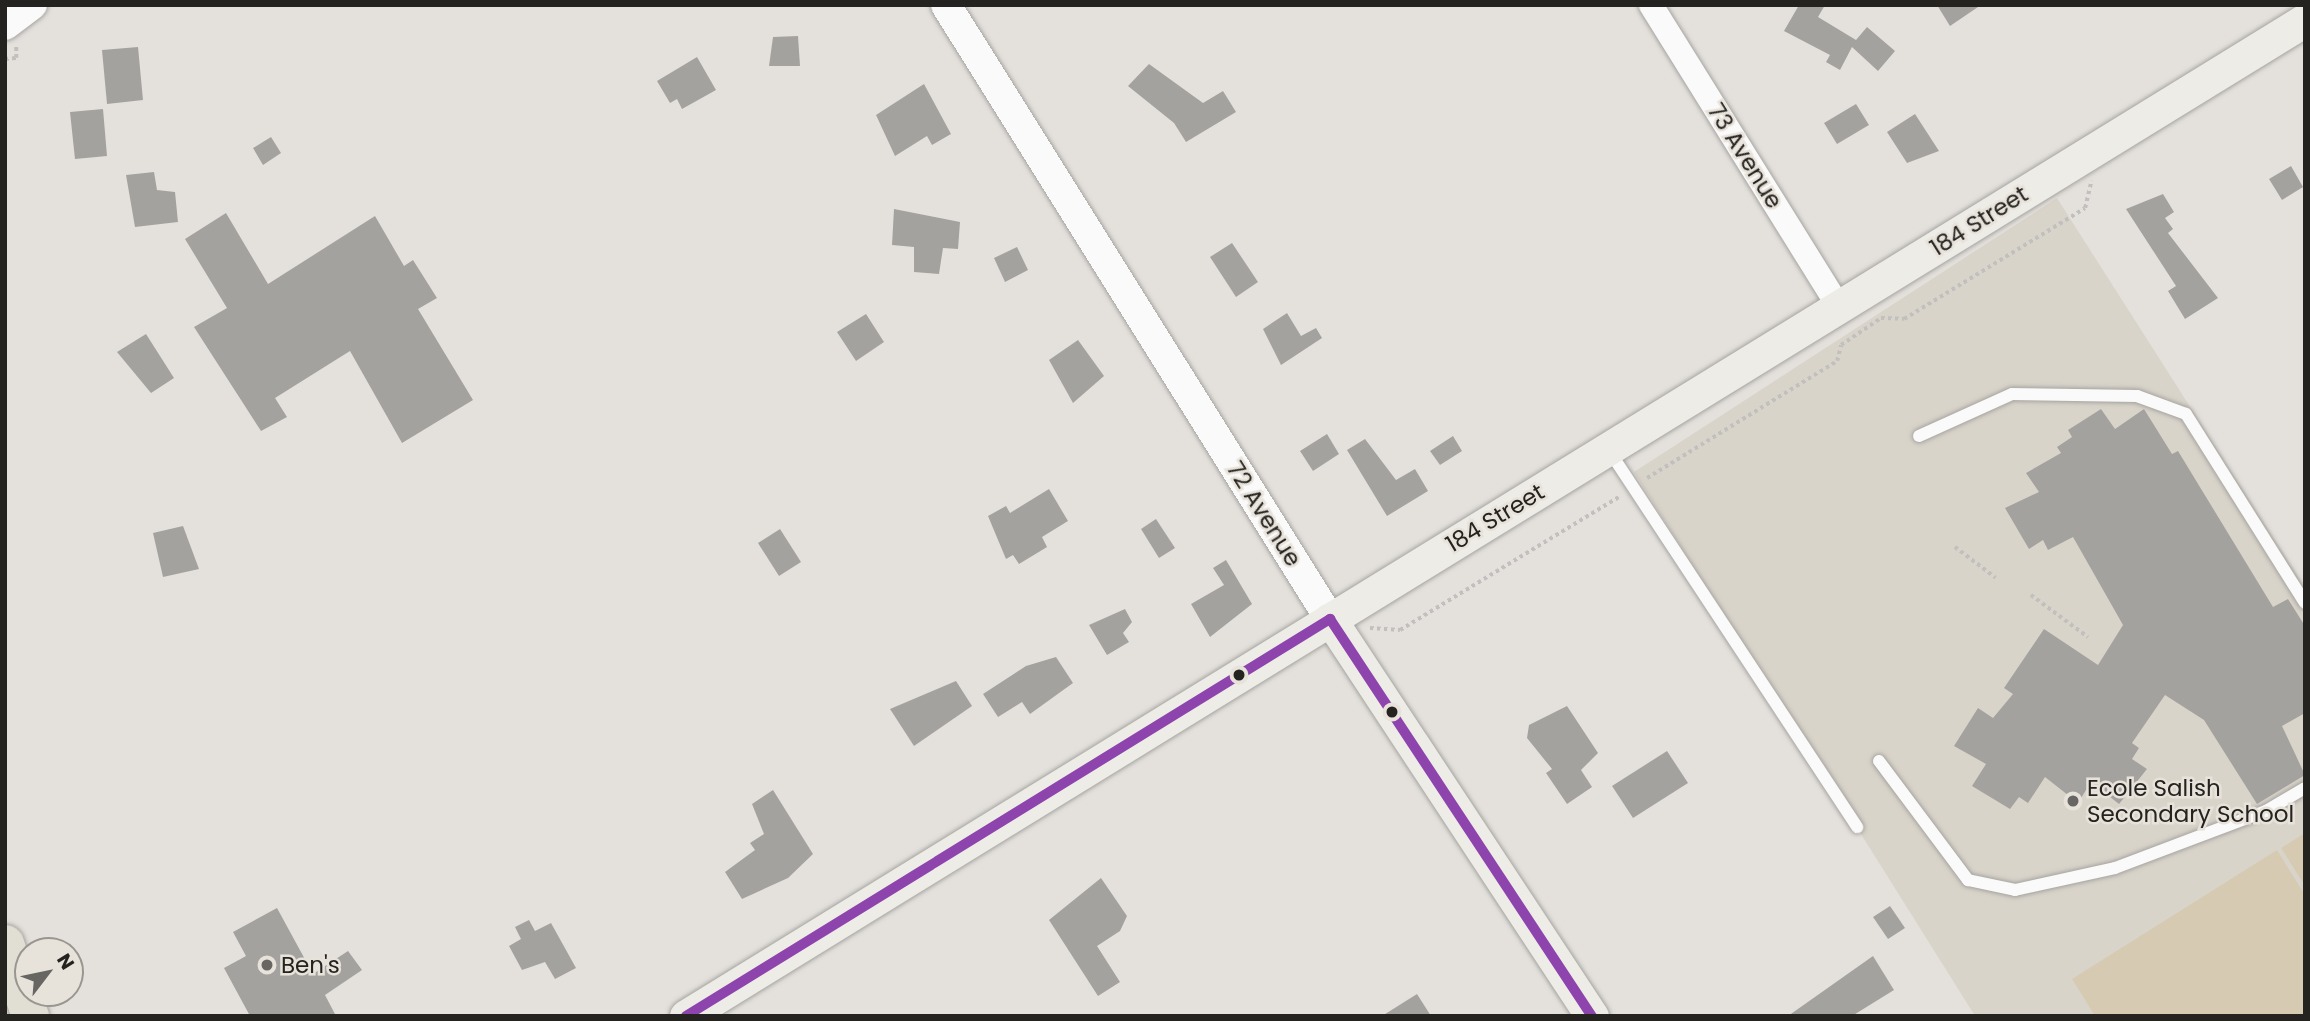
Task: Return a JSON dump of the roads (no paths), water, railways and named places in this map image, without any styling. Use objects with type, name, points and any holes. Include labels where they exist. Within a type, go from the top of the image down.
[{"type":"main road","name":"184 Street","points":[[691,1014],[2305,20]]},
{"type":"main road","name":"72 Avenue","points":[[1330,619],[1592,1016]]},
{"type":"main road","points":[[5,943],[30,1016]]},
{"type":"street","points":[[5,25],[32,5]]},
{"type":"street","name":"72 Avenue","points":[[946,5],[1330,619]]},
{"type":"street","name":"73 Avenue","points":[[1651,5],[1839,307]]},
{"type":"lane","points":[[1919,436],[2012,394],[2137,396],[2186,414],[2305,603]]},
{"type":"lane","points":[[1607,449],[1857,827]]},
{"type":"lane","points":[[1879,761],[1968,880],[2015,890],[2115,868],[2266,811],[2305,788]]},
{"type":"place","name":"Ecole Salish Secondary School","points":[[2073,801]]},
{"type":"place","name":"Ben's","points":[[267,965]]}]
